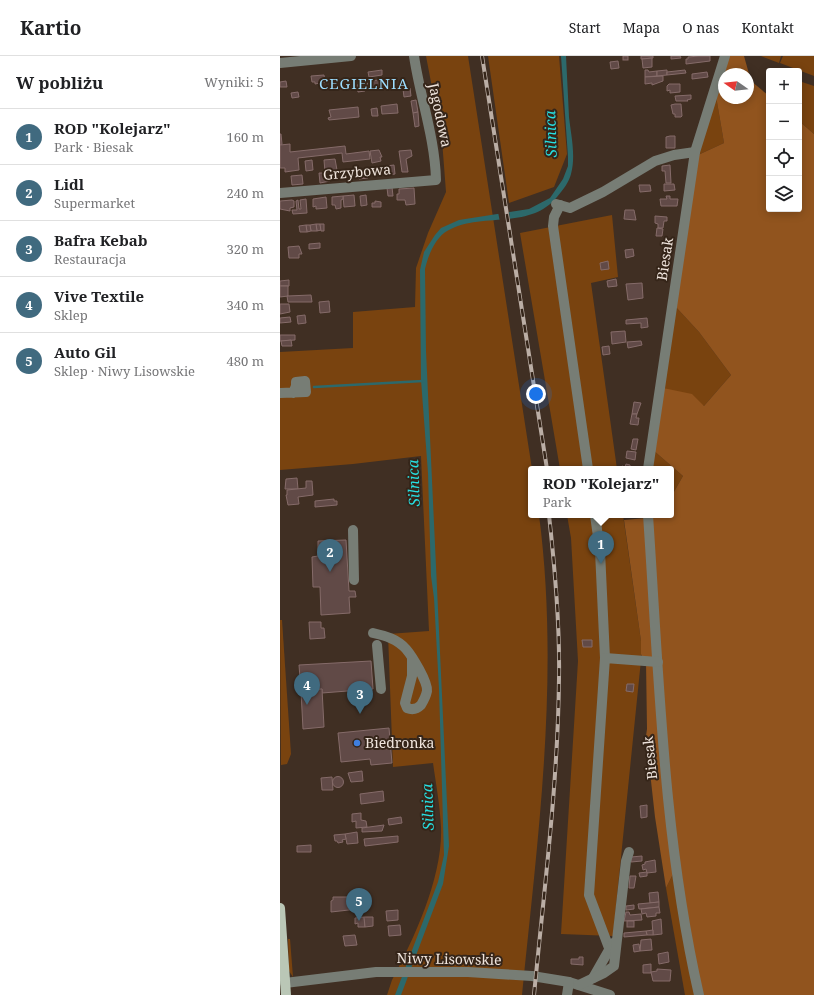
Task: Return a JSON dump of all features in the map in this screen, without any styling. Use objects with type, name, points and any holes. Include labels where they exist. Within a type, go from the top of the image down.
[{"type":"main road","points":[[280,908],[286,995]]},
{"type":"street","points":[[280,63],[351,56]]},
{"type":"street","name":"Jagodowa","points":[[414,56],[418,83],[434,155],[436,180]]},
{"type":"street","name":"Biesak","points":[[648,466],[695,152],[725,56]]},
{"type":"street","points":[[588,466],[553,226],[558,204],[570,208],[590,200],[655,161],[674,155],[695,152]]},
{"type":"street","name":"Grzybowa","points":[[280,193],[436,180]]},
{"type":"street","points":[[280,393],[293,393]]},
{"type":"street","points":[[595,518],[600,550],[605,658],[589,895],[608,948]]},
{"type":"street","name":"Biesak","points":[[648,518],[661,732],[684,920],[699,995]]},
{"type":"street","points":[[353,530],[354,580]]},
{"type":"street","points":[[373,633],[394,639],[406,649],[412,658]]},
{"type":"street","points":[[377,645],[381,689]]},
{"type":"street","points":[[605,658],[658,662]]},
{"type":"street","points":[[566,995],[574,983],[604,974],[614,966],[626,861],[629,852]]},
{"type":"street","points":[[594,978],[608,948],[618,936]]},
{"type":"street","name":"Niwy Lisowskie","points":[[285,983],[376,972],[411,971],[512,974],[574,983],[610,995]]},
{"type":"shaded area","points":[[426,56],[468,56],[532,466],[528,466],[528,518],[539,518],[545,575],[547,695],[544,755],[540,815],[522,995],[387,995],[392,980],[410,945],[426,906],[437,866],[440,846],[441,827],[433,763],[393,767],[388,634],[429,631],[421,456],[353,464],[280,470],[280,395],[292,390],[280,391],[280,352],[353,348],[353,312],[415,307],[416,268],[428,233],[446,192],[442,140]]},
{"type":"shaded area","points":[[488,56],[559,56],[567,154],[554,187],[509,203]]},
{"type":"shaded area","points":[[729,56],[744,56],[747,68],[725,68]]},
{"type":"shaded area","points":[[761,56],[781,56],[779,63]]},
{"type":"shaded area","points":[[783,56],[814,56],[814,76],[802,71],[802,68],[793,68],[780,63]]},
{"type":"shaded area","points":[[802,82],[814,86],[814,134],[802,124]]},
{"type":"shaded area","points":[[754,84],[766,94],[766,212],[802,212],[802,124],[814,134],[814,995],[702,995],[674,872],[666,888],[655,817],[646,736],[646,661],[643,660],[641,654],[641,641],[624,520],[674,518],[674,492],[683,476],[674,468],[674,466],[671,466],[653,450],[663,388],[692,394],[704,406],[731,375],[699,332],[675,306],[698,155],[724,143],[716,96],[718,90],[718,104],[754,104]]},
{"type":"shaded area","points":[[716,96],[724,143],[698,155]]},
{"type":"shaded area","points":[[612,215],[618,277],[591,283],[617,466],[559,466],[520,233]]},
{"type":"shaded area","points":[[675,306],[699,332],[731,375],[704,406],[663,388]]},
{"type":"shaded area","points":[[653,450],[671,466],[651,466]]},
{"type":"shaded area","points":[[674,468],[683,476],[674,492]]},
{"type":"shaded area","points":[[568,518],[623,518],[641,641],[641,660],[613,936],[561,934],[578,661],[571,538]]},
{"type":"shaded area","points":[[280,620],[282,620],[291,754],[287,764],[281,765]]},
{"type":"shaded area","points":[[674,872],[696,995],[685,995],[666,888]]},
{"type":"shaded area","points":[[288,939],[290,939],[293,977],[289,971]]},
{"type":"water","points":[[561,56],[566,56],[569,117],[573,153],[571,174],[566,186],[546,207],[533,214],[475,222],[460,225],[447,231],[439,238],[430,253],[425,269],[426,351],[449,846],[443,884],[401,995],[395,995],[438,882],[444,855],[439,689],[434,598],[431,576],[428,473],[421,380],[420,270],[424,252],[441,228],[459,220],[529,209],[550,198],[563,179],[568,166],[568,157]]},
{"type":"pier","points":[[509,211],[510,221],[500,222],[498,212]]},
{"type":"building","points":[[623,56],[628,56],[628,60],[623,60]]},
{"type":"building","points":[[641,56],[653,56],[653,58],[641,59]]},
{"type":"building","points":[[671,56],[680,56],[681,58],[671,59]]},
{"type":"building","points":[[710,56],[710,61],[686,64],[686,59],[688,59],[688,57]]},
{"type":"building","points":[[652,58],[652,67],[643,68],[642,59]]},
{"type":"building","points":[[618,61],[619,68],[611,69],[610,62]]},
{"type":"building","points":[[382,70],[382,75],[369,77],[368,72]]},
{"type":"building","points":[[645,70],[648,70],[649,72],[657,71],[657,76],[645,77]]},
{"type":"building","points":[[667,70],[667,75],[657,76],[657,71]]},
{"type":"building","points":[[685,70],[686,73],[667,75],[667,72]]},
{"type":"building","points":[[707,72],[708,77],[692,79],[692,74]]},
{"type":"building","points":[[324,75],[325,82],[315,84],[315,82],[312,82],[311,76]]},
{"type":"building","points":[[663,76],[663,81],[652,85],[652,83],[645,84],[645,77]]},
{"type":"building","points":[[389,79],[389,85],[365,88],[365,91],[358,92],[357,85],[369,83],[369,81]]},
{"type":"building","points":[[286,81],[287,87],[280,87],[280,82]]},
{"type":"building","points":[[669,84],[680,84],[680,92],[670,93],[670,90],[667,91],[667,86]]},
{"type":"building","points":[[410,88],[411,96],[404,97],[403,89]]},
{"type":"building","points":[[298,92],[299,97],[292,98],[291,93]]},
{"type":"building","points":[[691,95],[691,99],[687,100],[688,101],[676,101],[675,96]]},
{"type":"building","points":[[416,100],[418,112],[413,113],[411,101]]},
{"type":"building","points":[[397,104],[398,113],[382,114],[381,106]]},
{"type":"building","points":[[681,104],[681,117],[675,117],[675,114],[673,114],[671,105]]},
{"type":"building","points":[[358,107],[359,117],[329,120],[328,118],[331,117],[329,110]]},
{"type":"building","points":[[377,108],[378,116],[372,116],[371,109]]},
{"type":"building","points":[[418,112],[419,126],[415,127],[413,113]]},
{"type":"building","points":[[280,134],[282,144],[280,145]]},
{"type":"building","points":[[675,136],[675,148],[666,148],[666,137]]},
{"type":"building","points":[[290,144],[290,152],[345,146],[346,154],[369,151],[370,159],[343,162],[342,153],[298,158],[299,170],[285,172],[285,168],[280,168],[280,145]]},
{"type":"building","points":[[379,150],[382,157],[380,157],[381,161],[372,163],[370,151]]},
{"type":"building","points":[[411,150],[412,156],[406,159],[408,172],[402,172],[399,151]]},
{"type":"building","points":[[335,159],[337,170],[325,172],[324,160]]},
{"type":"building","points":[[312,160],[313,170],[306,171],[305,161]]},
{"type":"building","points":[[394,165],[395,174],[388,175],[386,166]]},
{"type":"building","points":[[670,165],[671,183],[666,183],[665,171],[662,171],[662,166]]},
{"type":"building","points":[[359,170],[367,170],[368,178],[359,179]]},
{"type":"building","points":[[319,173],[324,173],[325,176],[329,176],[330,181],[320,183]]},
{"type":"building","points":[[302,175],[303,184],[292,185],[291,176]]},
{"type":"building","points":[[664,184],[674,184],[675,190],[664,191]]},
{"type":"building","points":[[639,185],[650,185],[651,191],[640,192]]},
{"type":"building","points":[[392,187],[393,196],[388,196],[387,188]]},
{"type":"building","points":[[414,188],[415,204],[406,205],[405,200],[397,200],[399,189]]},
{"type":"building","points":[[354,195],[355,206],[344,207],[343,196]]},
{"type":"building","points":[[366,195],[367,205],[361,206],[360,196]]},
{"type":"building","points":[[343,196],[343,199],[341,200],[341,208],[336,209],[335,205],[332,205],[332,197]]},
{"type":"building","points":[[666,196],[670,196],[670,199],[678,199],[677,206],[661,206],[660,199],[667,199]]},
{"type":"building","points":[[326,197],[327,208],[316,209],[316,206],[313,207],[313,199]]},
{"type":"building","points":[[306,199],[307,213],[293,214],[292,210],[297,210],[296,201],[298,200],[299,209],[301,209],[300,200]]},
{"type":"building","points":[[280,201],[294,201],[294,207],[290,208],[290,211],[280,209]]},
{"type":"building","points":[[375,201],[381,202],[381,207],[372,207],[372,203],[375,203]]},
{"type":"building","points":[[625,210],[634,210],[636,220],[624,219]]},
{"type":"building","points":[[655,216],[667,217],[667,221],[664,221],[663,228],[658,228],[658,224],[655,223]]},
{"type":"building","points":[[316,224],[320,224],[321,230],[317,231]]},
{"type":"building","points":[[316,224],[317,231],[311,231],[310,225]]},
{"type":"building","points":[[320,224],[324,224],[324,231],[321,231]]},
{"type":"building","points":[[306,225],[310,225],[311,231],[307,232]]},
{"type":"building","points":[[306,225],[307,232],[300,232],[299,226]]},
{"type":"building","points":[[657,228],[663,229],[662,236],[656,236]]},
{"type":"building","points":[[320,243],[320,248],[309,249],[309,244]]},
{"type":"building","points":[[299,246],[302,254],[299,254],[299,258],[289,258],[288,247]]},
{"type":"building","points":[[633,249],[634,256],[626,258],[625,250]]},
{"type":"building","points":[[608,261],[609,269],[601,270],[600,263]]},
{"type":"building","points":[[616,279],[617,286],[608,287],[607,281]]},
{"type":"building","points":[[289,280],[289,286],[280,286],[280,281]]},
{"type":"building","points":[[642,283],[643,298],[628,300],[626,284]]},
{"type":"building","points":[[280,286],[288,286],[288,296],[280,297]]},
{"type":"building","points":[[311,295],[312,302],[288,302],[287,296]]},
{"type":"building","points":[[329,301],[330,312],[320,313],[319,302]]},
{"type":"building","points":[[280,304],[289,304],[290,312],[280,314]]},
{"type":"building","points":[[305,315],[306,323],[298,324],[297,316]]},
{"type":"building","points":[[290,317],[291,322],[280,323],[280,318]]},
{"type":"building","points":[[647,318],[648,327],[641,328],[641,323],[626,324],[626,320]]},
{"type":"building","points":[[625,331],[626,342],[612,344],[611,332]]},
{"type":"building","points":[[280,335],[295,335],[295,340],[280,341]]},
{"type":"building","points":[[291,340],[292,346],[282,346],[281,341]]},
{"type":"building","points":[[641,341],[642,345],[628,348],[627,342]]},
{"type":"building","points":[[609,346],[610,354],[603,355],[602,347]]},
{"type":"building","points":[[634,402],[641,403],[637,414],[632,414]]},
{"type":"building","points":[[632,414],[637,414],[636,418],[639,418],[638,425],[630,424]]},
{"type":"building","points":[[633,439],[638,439],[636,450],[631,449]]},
{"type":"building","points":[[627,451],[636,452],[635,460],[626,458]]},
{"type":"building","points":[[297,478],[298,489],[285,489],[286,479]]},
{"type":"building","points":[[306,481],[312,481],[313,495],[298,497],[299,504],[288,505],[286,495],[287,490],[306,488]]},
{"type":"building","points":[[334,499],[334,501],[337,501],[337,505],[315,507],[315,501]]},
{"type":"building","points":[[346,540],[349,591],[355,591],[356,597],[349,597],[350,613],[321,615],[320,587],[313,587],[312,557],[318,556],[318,541]]},
{"type":"building","points":[[309,622],[321,622],[321,628],[324,628],[325,638],[310,639]]},
{"type":"building","points":[[582,640],[592,640],[592,647],[583,647]]},
{"type":"building","points":[[371,661],[373,689],[322,693],[322,689],[301,691],[299,665]]},
{"type":"building","points":[[627,684],[634,684],[633,692],[626,691]]},
{"type":"building","points":[[322,689],[324,727],[303,729],[301,691]]},
{"type":"building","points":[[389,728],[392,763],[371,765],[370,759],[341,762],[338,733]]},
{"type":"building","points":[[362,771],[363,781],[351,782],[348,773]]},
{"type":"building","points":[[332,777],[333,790],[322,790],[321,778]]},
{"type":"building","points":[[336,777],[340,777],[342,778],[342,786],[336,787],[333,784],[333,780]]},
{"type":"building","points":[[383,791],[384,801],[361,804],[360,794]]},
{"type":"building","points":[[647,805],[647,817],[641,818],[640,806]]},
{"type":"building","points":[[361,813],[361,820],[366,821],[367,827],[356,828],[356,821],[352,822],[352,814]]},
{"type":"building","points":[[401,817],[402,823],[389,825],[388,819]]},
{"type":"building","points":[[384,825],[382,831],[362,832],[362,828]]},
{"type":"building","points":[[357,832],[358,843],[347,844],[345,834]]},
{"type":"building","points":[[345,834],[346,839],[342,840],[343,842],[338,843],[335,841],[334,835]]},
{"type":"building","points":[[398,836],[398,842],[365,846],[364,839]]},
{"type":"building","points":[[311,845],[311,852],[297,852],[297,846]]},
{"type":"building","points":[[642,856],[642,861],[631,862],[631,857]]},
{"type":"building","points":[[655,860],[656,872],[647,873],[646,869],[643,870],[642,865],[645,864],[645,862]]},
{"type":"building","points":[[647,872],[647,876],[640,877],[639,873]]},
{"type":"building","points":[[630,876],[636,876],[634,888],[629,888]]},
{"type":"building","points":[[658,892],[659,902],[650,903],[649,893]]},
{"type":"building","points":[[366,894],[367,908],[331,912],[331,901],[333,900],[333,897],[362,897],[362,895]]},
{"type":"building","points":[[659,902],[659,907],[639,909],[638,904]]},
{"type":"building","points":[[634,905],[634,909],[626,910],[626,906]]},
{"type":"building","points":[[659,907],[660,913],[656,913],[656,916],[647,917],[646,913],[642,914],[641,909]]},
{"type":"building","points":[[398,910],[398,920],[387,921],[386,911]]},
{"type":"building","points":[[626,912],[629,912],[630,915],[641,914],[642,920],[624,921]]},
{"type":"building","points":[[364,917],[365,927],[358,927],[358,923],[355,924],[355,918]]},
{"type":"building","points":[[364,917],[373,917],[373,926],[365,927]]},
{"type":"building","points":[[661,919],[662,934],[653,935],[652,921]]},
{"type":"building","points":[[627,921],[634,921],[634,927],[627,927]]},
{"type":"building","points":[[400,925],[401,935],[389,936],[388,926]]},
{"type":"building","points":[[653,930],[653,935],[647,935],[646,931]]},
{"type":"building","points":[[646,931],[647,935],[624,937],[624,933]]},
{"type":"building","points":[[355,935],[357,945],[345,946],[343,936]]},
{"type":"building","points":[[651,939],[652,950],[640,951],[641,940]]},
{"type":"building","points":[[639,944],[640,951],[634,952],[633,945]]},
{"type":"building","points":[[668,952],[669,962],[659,964],[658,954]]},
{"type":"building","points":[[579,957],[583,957],[583,965],[571,964],[571,959],[579,959]]},
{"type":"building","points":[[651,964],[651,973],[643,973],[643,965]]},
{"type":"building","points":[[657,969],[671,970],[670,981],[653,981],[651,972],[657,971]]},
{"type":"waterway","points":[[314,387],[423,381]]},
{"type":"railway","points":[[482,56],[547,466]]},
{"type":"railway","points":[[534,995],[550,837],[558,718],[558,617],[549,518]]},
{"type":"place","name":"ROD \"Kolejarz\"","points":[[601,564]]},
{"type":"place","name":"Lidl","points":[[330,572]]},
{"type":"place","name":"Vive Textile","points":[[307,705]]},
{"type":"place","name":"Bafra Kebab","points":[[360,714]]},
{"type":"place","name":"Biedronka","points":[[357,743]]},
{"type":"place","name":"Auto Gil","points":[[359,921]]},
{"type":"district","name":"CEGIELNIA","points":[[364,84]]},
{"type":"water label","name":"Silnica","points":[[551,134]]},
{"type":"water label","name":"Silnica","points":[[414,483]]},
{"type":"water label","name":"Silnica","points":[[428,807]]}]
